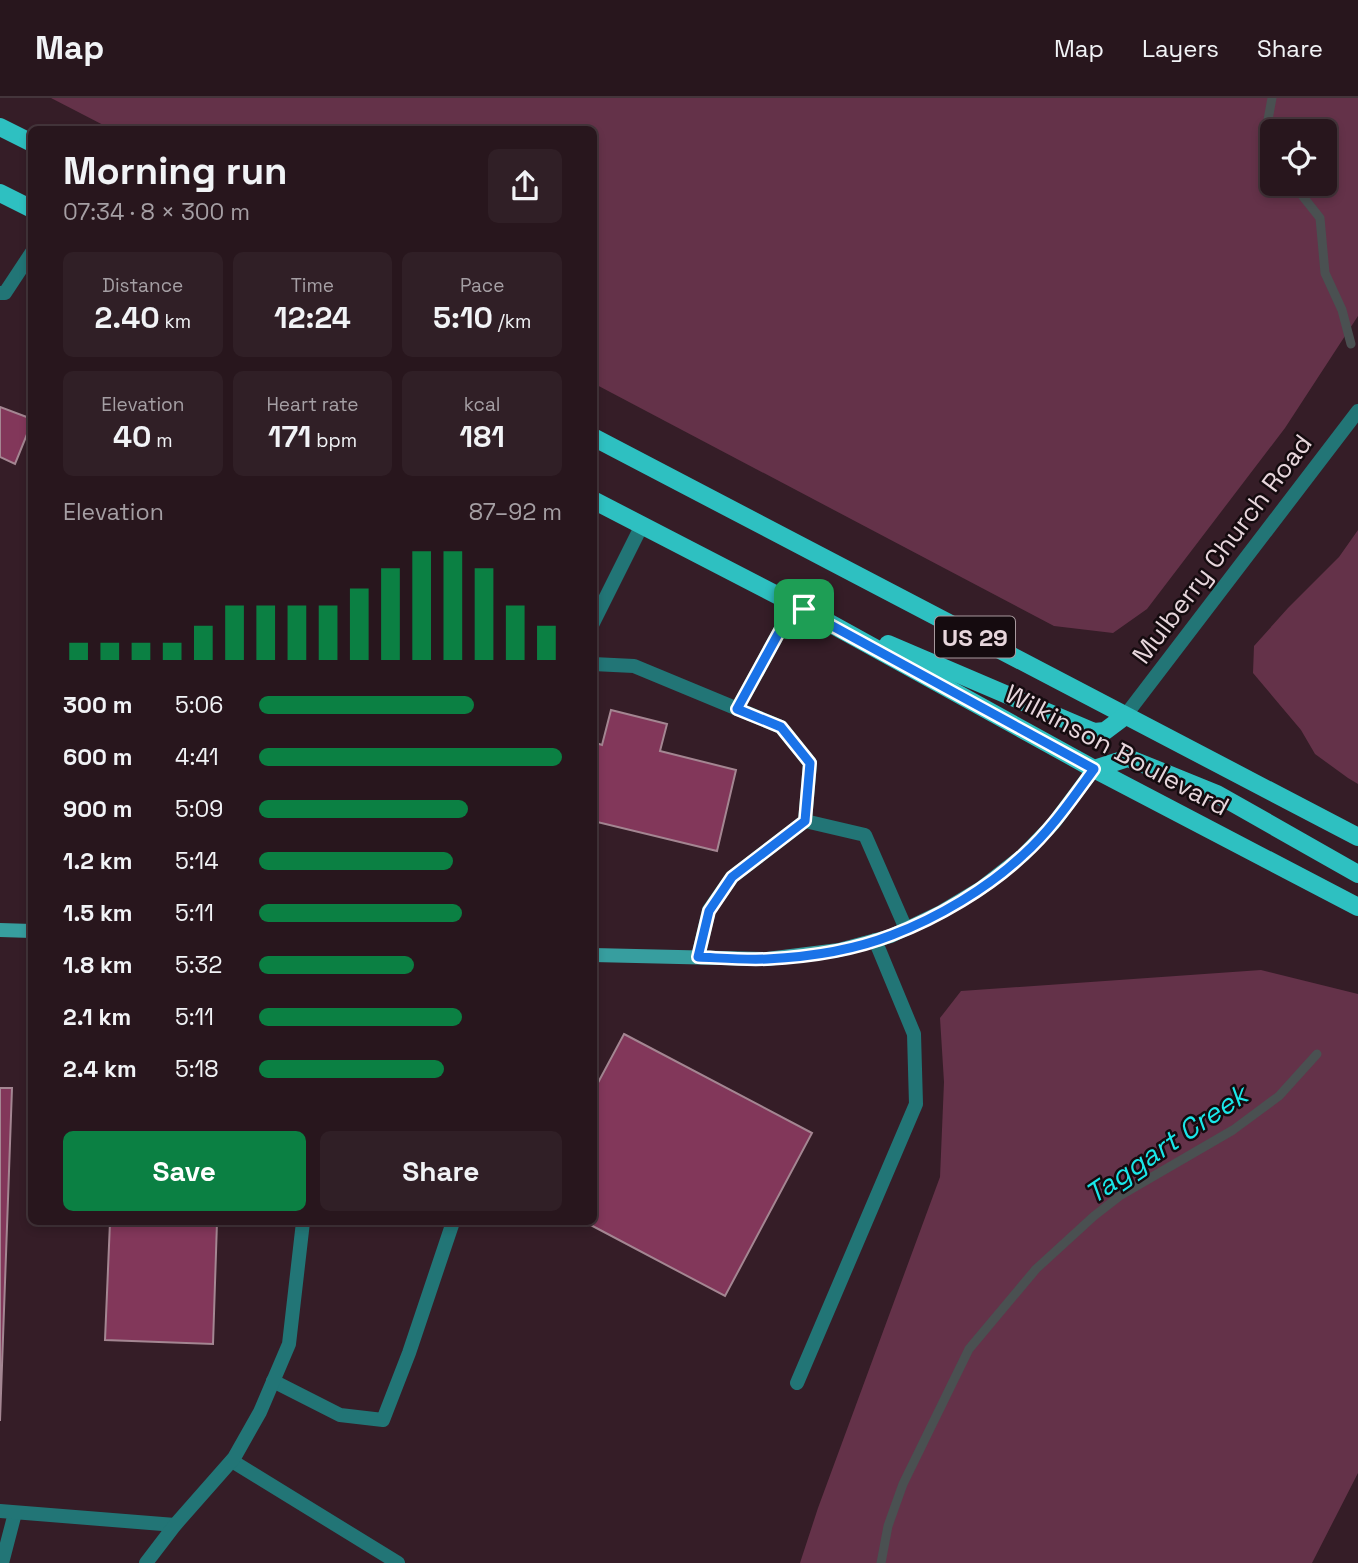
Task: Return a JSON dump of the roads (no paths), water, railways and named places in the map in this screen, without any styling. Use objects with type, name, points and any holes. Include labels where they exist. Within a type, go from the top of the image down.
[{"type":"main road","points":[[0,127],[28,141]]},
{"type":"main road","points":[[0,192],[28,207]]},
{"type":"main road","name":"Wilkinson Boulevard","points":[[597,439],[1358,837]]},
{"type":"main road","name":"Wilkinson Boulevard","points":[[597,502],[799,607],[1094,769],[1358,907]]},
{"type":"main road","points":[[799,607],[1094,732],[1105,731],[1125,716]]},
{"type":"main road","points":[[597,955],[767,959],[839,950],[891,936],[941,912],[981,888],[1022,856],[1053,824],[1094,769],[1128,758],[1217,794],[1358,874]]},
{"type":"main road","points":[[0,930],[28,931]]},
{"type":"street","points":[[0,293],[5,293],[28,258]]},
{"type":"street","name":"Mulberry Church Road","points":[[1125,716],[1358,411]]},
{"type":"street","points":[[597,615],[642,525]]},
{"type":"street","points":[[737,709],[799,607]]},
{"type":"street","points":[[597,664],[634,666],[781,727],[810,763],[805,821],[732,877],[709,911],[698,957]]},
{"type":"street","points":[[805,821],[865,835],[906,929]]},
{"type":"street","points":[[797,1383],[916,1104],[914,1034],[875,940]]},
{"type":"street","points":[[146,1563],[175,1525],[232,1461],[260,1412],[289,1344],[303,1225]]},
{"type":"street","points":[[273,1381],[340,1415],[383,1420],[409,1353],[452,1225]]},
{"type":"street","points":[[232,1461],[389,1561]]},
{"type":"street","points":[[0,1511],[175,1525]]},
{"type":"street","points":[[2,1563],[15,1513]]},
{"type":"waterway","points":[[1268,119],[1272,98]]},
{"type":"waterway","points":[[1303,196],[1320,218],[1325,273],[1342,310],[1351,344]]},
{"type":"waterway","name":"Taggart Creek","points":[[881,1563],[888,1526],[903,1484],[969,1349],[1036,1269],[1121,1195],[1233,1130],[1279,1096],[1317,1054]]}]
